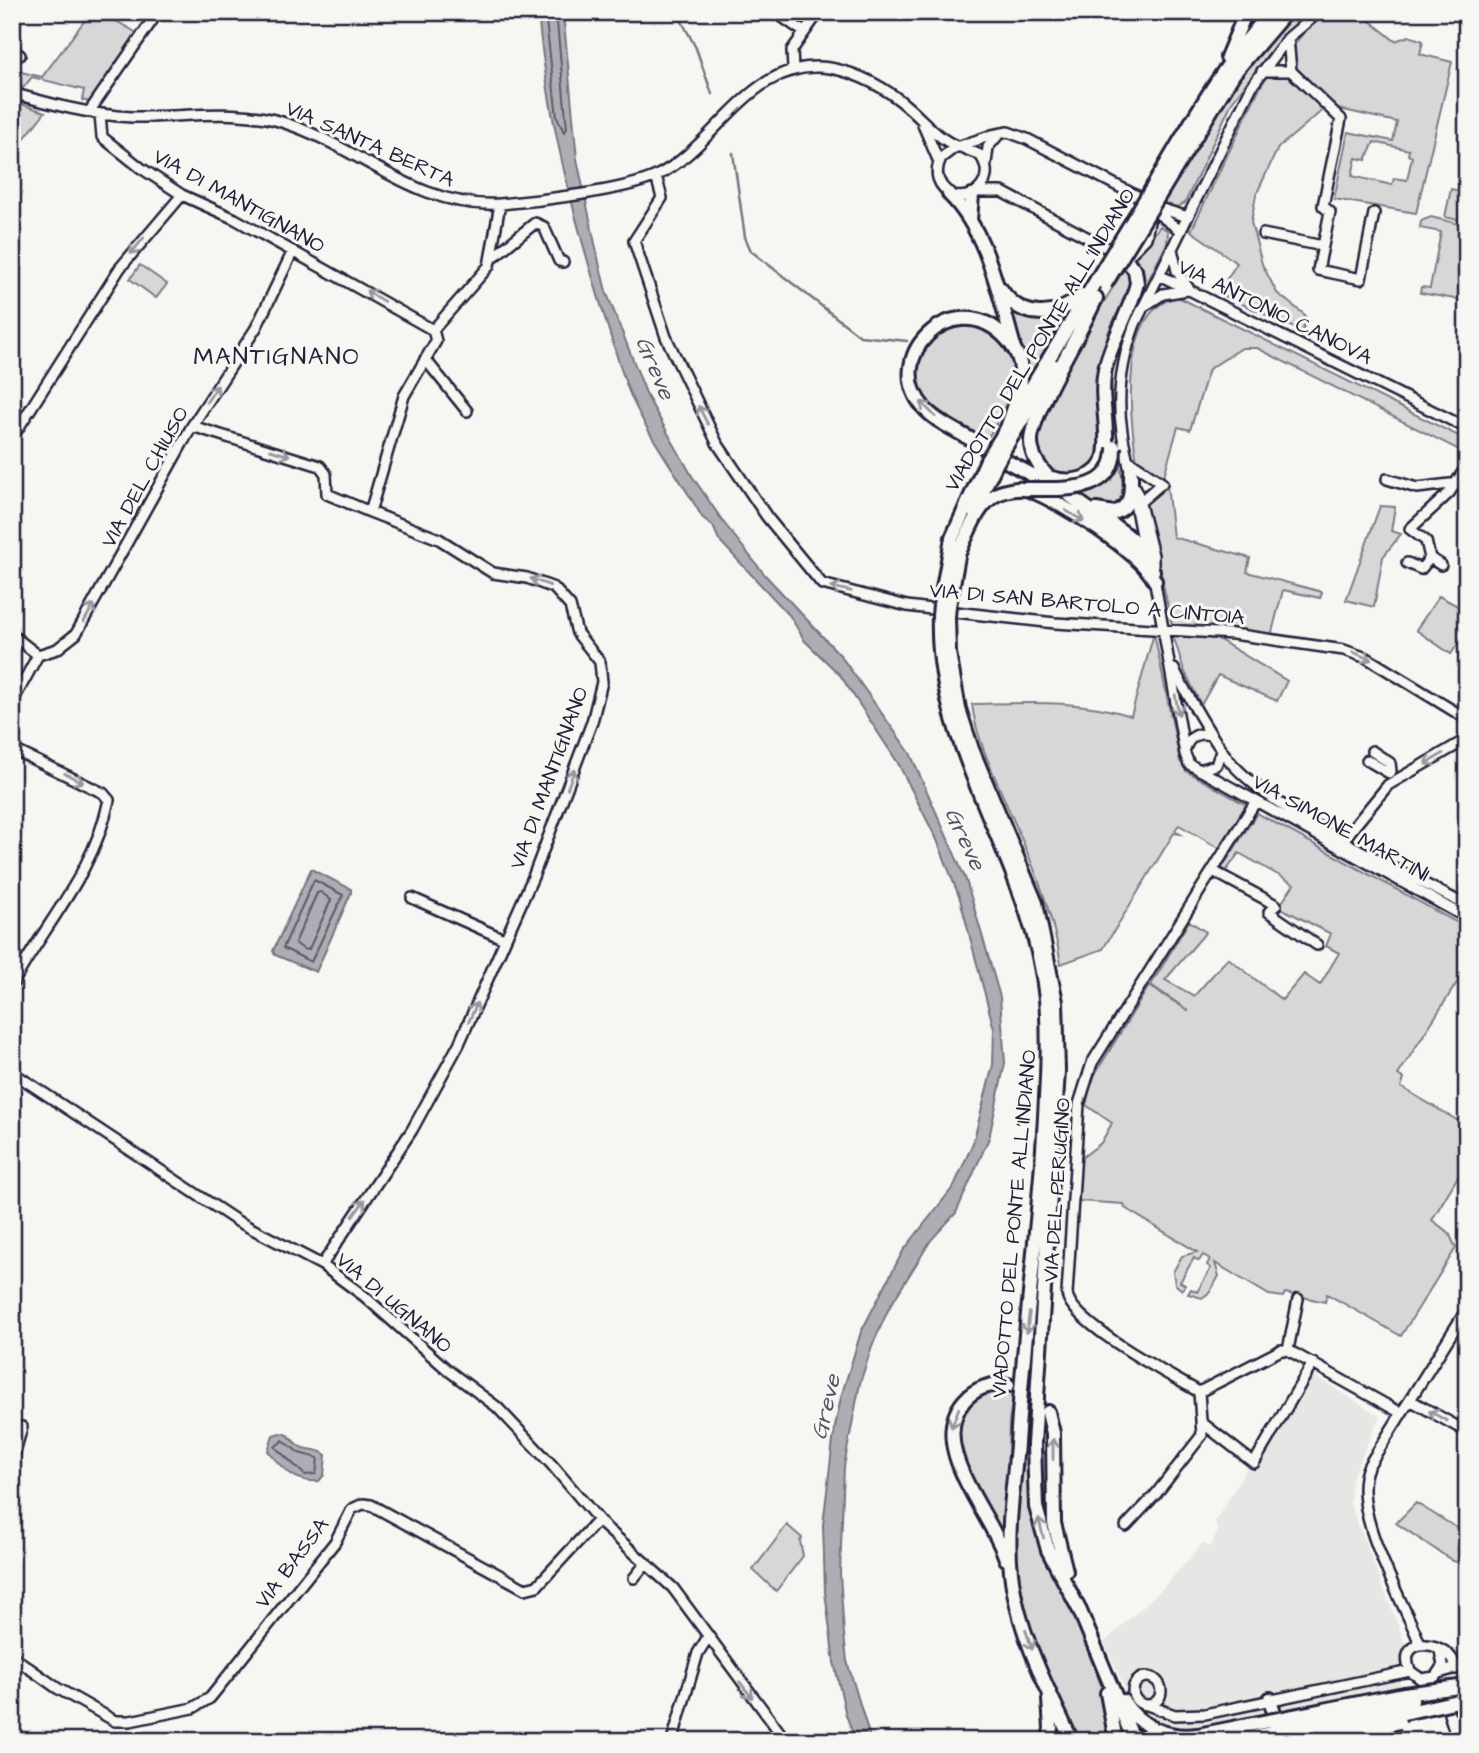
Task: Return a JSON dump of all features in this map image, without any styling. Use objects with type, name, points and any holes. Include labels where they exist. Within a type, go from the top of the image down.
[{"type":"highway","points":[[1216,83],[1247,12]]},
{"type":"highway","name":"VIADOTTO DEL PONTE ALL'INDIANO","points":[[1159,187],[1216,83],[1248,38],[1272,12]]},
{"type":"highway","name":"VIADOTTO DEL PONTE ALL'INDIANO","points":[[1002,444],[1159,187],[1234,73],[1286,12]]},
{"type":"highway","points":[[970,221],[974,193]]},
{"type":"highway","points":[[949,194],[970,221],[995,279],[1014,346],[1021,379],[1008,425]]},
{"type":"highway","points":[[1052,478],[1068,481],[1087,477],[1104,456],[1104,380],[1113,345],[1137,283],[1135,270],[1125,259]]},
{"type":"highway","points":[[995,279],[1009,301],[1036,314],[1067,307],[1097,287]]},
{"type":"highway","points":[[1064,493],[1031,455],[1032,434],[1097,287]]},
{"type":"highway","name":"VIADOTTO DEL PONTE ALL'INDIANO","points":[[1072,1741],[1027,1634],[1011,1574],[1010,1535],[1020,1393],[1036,1250],[1049,1031],[1039,955],[1026,906],[964,756],[947,705],[939,653],[957,557],[967,524],[997,462],[1008,425],[1097,287]]},
{"type":"highway","points":[[984,447],[926,409],[912,384],[914,357],[920,343],[933,330],[960,319],[987,323],[1014,346]]},
{"type":"highway","points":[[957,557],[989,500],[1007,491],[1092,485],[1108,470],[1114,447],[1109,407],[1113,345]]},
{"type":"highway","points":[[997,462],[1064,493],[1133,540],[1154,576]]},
{"type":"highway","name":"VIADOTTO DEL PONTE ALL'INDIANO","points":[[997,462],[952,538],[946,611],[951,672],[961,718],[1036,903],[1056,1002],[1056,1123],[1034,1444],[1036,1507],[1053,1561],[1109,1698],[1116,1741]]},
{"type":"highway","points":[[1090,509],[1111,514],[1124,509],[1131,495],[1131,474]]},
{"type":"highway","points":[[1026,489],[1127,548],[1154,576]]},
{"type":"highway","points":[[1008,1385],[993,1385],[973,1392],[956,1412],[950,1433],[956,1459],[994,1527],[1011,1574]]},
{"type":"highway","points":[[1048,1412],[1053,1433],[1055,1530],[1080,1611]]},
{"type":"highway","name":"VIADOTTO DEL PONTE ALL'INDIANO","points":[[1053,1561],[1080,1611],[1135,1741]]},
{"type":"highway","points":[[1100,1658],[1127,1707],[1140,1721],[1174,1735],[1198,1735],[1404,1694],[1467,1688]]},
{"type":"highway","points":[[1047,1685],[1051,1720],[1049,1741]]},
{"type":"highway","points":[[1235,1741],[1467,1688]]},
{"type":"highway","points":[[1270,1699],[1275,1716]]},
{"type":"highway","points":[[1278,1741],[1467,1699]]},
{"type":"highway","points":[[1329,1741],[1467,1699]]},
{"type":"street","points":[[89,111],[158,12]]},
{"type":"street","points":[[775,12],[804,32]]},
{"type":"street","points":[[819,12],[792,50],[793,69],[830,68],[855,75],[888,92],[944,139],[976,152],[1002,192],[1107,248]]},
{"type":"street","name":"VIA ANTONIO CANOVA","points":[[1319,12],[1289,38],[1262,71],[1159,275],[1467,428]]},
{"type":"street","points":[[1289,38],[1292,71],[1341,119],[1323,206],[1330,212],[1318,270],[1361,279],[1374,213]]},
{"type":"street","name":"VIA SANTA BERTA","points":[[100,114],[142,117],[247,115],[275,120],[316,136],[432,195],[459,202],[500,204],[618,186],[656,176],[686,157],[752,92],[793,69]]},
{"type":"street","points":[[1262,71],[1292,71]]},
{"type":"street","points":[[12,93],[100,114]]},
{"type":"street","name":"VIA DI MANTIGNANO","points":[[100,114],[99,129],[104,140],[182,195],[293,251],[433,330]]},
{"type":"street","points":[[919,118],[939,162]]},
{"type":"street","points":[[974,193],[984,184],[988,147],[1000,133]]},
{"type":"street","points":[[1002,192],[974,193],[958,197],[949,194],[937,178],[939,162],[945,154],[960,147],[1000,133],[1012,133],[1137,199]]},
{"type":"street","name":"VIA DI SAN BARTOLO A CINTOIA","points":[[656,176],[662,198],[636,235],[636,253],[686,381],[717,443],[745,487],[821,584],[907,606],[1055,623],[1233,634],[1360,654],[1467,719]]},
{"type":"street","points":[[12,438],[108,284],[139,243],[182,195]]},
{"type":"street","points":[[370,512],[401,405],[436,341],[433,330],[486,270],[491,259],[500,204]]},
{"type":"street","points":[[1155,213],[1188,217]]},
{"type":"street","points":[[1155,213],[1181,231]]},
{"type":"street","points":[[1125,259],[1146,238],[1155,213]]},
{"type":"street","points":[[491,259],[535,223],[544,226],[559,261],[563,262]]},
{"type":"street","points":[[1263,234],[1323,246]]},
{"type":"street","points":[[1142,308],[1163,294],[1190,290],[1177,271],[1172,249]]},
{"type":"street","name":"VIA DEL CHIUSO","points":[[38,654],[57,649],[76,634],[192,426],[256,328],[293,251]]},
{"type":"street","name":"VIA SIMONE MARTINI","points":[[1154,576],[1144,549],[1121,426],[1121,381],[1128,344],[1159,275]]},
{"type":"street","points":[[425,359],[467,411]]},
{"type":"street","name":"VIA DI MANTIGNANO","points":[[192,426],[320,466],[326,474],[327,494],[439,539],[493,573],[527,578],[554,588],[570,606],[582,641],[600,662],[602,682],[592,722],[533,877],[459,1044],[429,1101],[322,1265]]},
{"type":"street","points":[[1128,460],[1161,483],[1141,501]]},
{"type":"street","points":[[1440,565],[1430,558],[1426,541],[1410,529],[1458,483],[1467,466]]},
{"type":"street","name":"VIA SIMONE MARTINI","points":[[1131,474],[1141,501],[1153,555],[1154,576],[1189,764],[1467,918]]},
{"type":"street","points":[[1387,479],[1417,488],[1458,483]]},
{"type":"street","points":[[1407,563],[1421,569],[1430,558]]},
{"type":"street","points":[[12,635],[38,654],[12,703]]},
{"type":"street","name":"VIA SIMONE MARTINI","points":[[1169,659],[1221,751],[1268,794],[1343,839],[1467,906]]},
{"type":"street","points":[[1185,750],[1193,737],[1205,734],[1213,737]]},
{"type":"street","points":[[1343,839],[1388,785],[1467,739]]},
{"type":"street","points":[[12,749],[103,793],[109,800],[100,832],[82,875],[39,937],[12,985]]},
{"type":"street","points":[[1198,769],[1213,767],[1221,751]]},
{"type":"street","points":[[1369,755],[1390,763],[1388,785]]},
{"type":"street","points":[[1390,772],[1399,772],[1401,778]]},
{"type":"street","name":"VIA DEL PERUGINO","points":[[1199,1392],[1079,1315],[1070,1306],[1067,1294],[1079,1104],[1087,1073],[1256,801]]},
{"type":"street","points":[[1213,871],[1276,905],[1269,912],[1317,945]]},
{"type":"street","points":[[412,898],[504,939]]},
{"type":"street","name":"VIA DI UGNANO","points":[[12,1072],[242,1223],[322,1265],[382,1310],[456,1377],[497,1407],[552,1465],[598,1520],[673,1588],[786,1741]]},
{"type":"street","points":[[1288,1350],[1298,1299]]},
{"type":"street","points":[[1420,1644],[1368,1520],[1362,1498],[1366,1471],[1467,1309]]},
{"type":"street","points":[[1126,1526],[1156,1494],[1202,1435],[1199,1392],[1278,1352],[1288,1350],[1401,1413]]},
{"type":"street","points":[[1202,1422],[1254,1463],[1313,1363]]},
{"type":"street","points":[[1410,1400],[1467,1432]]},
{"type":"street","points":[[12,1462],[22,1427]]},
{"type":"street","name":"VIA BASSA","points":[[12,1656],[106,1718],[130,1721],[193,1708],[210,1698],[322,1559],[357,1505],[371,1505],[525,1589],[537,1586],[598,1520]]},
{"type":"street","points":[[634,1578],[646,1563]]},
{"type":"street","points":[[672,1741],[698,1653],[708,1637]]},
{"type":"street","points":[[1440,1651],[1443,1665],[1432,1682],[1421,1679],[1410,1671],[1408,1655],[1420,1644],[1431,1644],[1452,1657],[1456,1669]]},
{"type":"street","points":[[1450,1682],[1456,1669],[1467,1660]]},
{"type":"street","points":[[1439,1673],[1456,1669]]},
{"type":"street","points":[[1147,1705],[1158,1700],[1161,1692],[1158,1683],[1151,1678],[1142,1679],[1135,1685],[1134,1694],[1138,1702],[1147,1705],[1163,1710],[1175,1714],[1195,1715],[1410,1671]]},
{"type":"street","points":[[1158,1700],[1163,1710]]},
{"type":"street","points":[[1458,1741],[1451,1717],[1467,1717]]},
{"type":"shaded area","points":[[91,12],[100,12],[139,34],[93,103],[82,100],[84,90],[32,77],[23,88],[12,84],[17,71],[42,77]]},
{"type":"shaded area","points":[[1296,12],[1310,12],[1275,45],[1232,102],[1185,203],[1175,208],[1161,205],[1206,128],[1239,79],[1275,33]]},
{"type":"shaded area","points":[[1332,12],[1359,12],[1395,41],[1409,36],[1423,41],[1420,54],[1452,62],[1416,213],[1334,199],[1348,132],[1393,141],[1397,122],[1335,108],[1296,68],[1294,45],[1309,26]],"holes":[[[1374,142],[1409,150],[1408,155],[1412,157],[1407,180],[1394,178],[1392,185],[1352,176],[1356,158],[1366,160]]]},
{"type":"shaded area","points":[[1288,75],[1324,109],[1278,148],[1256,195],[1251,222],[1262,264],[1277,293],[1305,315],[1303,332],[1218,293],[1237,263],[1191,231],[1267,76]]},
{"type":"shaded area","points":[[12,101],[45,112],[12,154]]},
{"type":"shaded area","points":[[1467,182],[1467,222],[1445,217],[1451,189],[1464,192]]},
{"type":"shaded area","points":[[1431,217],[1467,226],[1467,301],[1420,293],[1421,287],[1430,288],[1441,232],[1420,228],[1421,221]]},
{"type":"shaded area","points":[[1160,226],[1168,231],[1167,243],[1145,287],[1143,269],[1134,257],[1143,250]]},
{"type":"shaded area","points":[[140,265],[167,284],[156,298],[130,279]]},
{"type":"shaded area","points":[[1126,266],[1131,282],[1109,331],[1102,365],[1099,400],[1102,438],[1099,458],[1093,466],[1077,475],[1068,476],[1050,471],[1038,457],[1037,440],[1043,418],[1085,332]]},
{"type":"shaded area","points":[[1178,297],[1467,440],[1467,454],[1257,348],[1242,348],[1209,369],[1190,430],[1178,427],[1163,479],[1137,461],[1132,418],[1132,366],[1137,342],[1146,321],[1159,306]]},
{"type":"shaded area","points":[[1017,312],[1068,313],[1028,379],[1011,315]]},
{"type":"shaded area","points":[[970,324],[992,333],[1006,344],[1013,358],[1011,390],[986,441],[937,415],[925,403],[916,383],[917,362],[926,343],[946,328]]},
{"type":"shaded area","points":[[1117,454],[1122,492],[1116,507],[1108,510],[1097,508],[1073,492]]},
{"type":"shaded area","points":[[1167,485],[1173,537],[1250,558],[1247,572],[1322,592],[1320,598],[1283,590],[1271,636],[1172,625],[1145,503]]},
{"type":"shaded area","points":[[1380,506],[1395,507],[1391,531],[1401,534],[1383,557],[1374,607],[1346,600]]},
{"type":"shaded area","points":[[1439,596],[1467,611],[1467,631],[1451,654],[1416,630]]},
{"type":"shaded area","points":[[1154,633],[1180,761],[1186,771],[1246,805],[1219,848],[1179,825],[1175,830],[1180,834],[1174,833],[1103,949],[1061,964],[1046,901],[985,754],[972,704],[1072,704],[1131,716]]},
{"type":"shaded area","points":[[1173,635],[1218,639],[1287,681],[1277,701],[1218,675],[1201,705],[1184,670]]},
{"type":"shaded area","points":[[1257,813],[1467,928],[1467,967],[1398,1075],[1404,1079],[1401,1087],[1467,1126],[1467,1170],[1457,1178],[1432,1220],[1449,1233],[1456,1248],[1401,1336],[1327,1294],[1325,1302],[1285,1293],[1283,1297],[1269,1295],[1215,1263],[1219,1276],[1210,1292],[1202,1298],[1188,1294],[1191,1289],[1197,1292],[1211,1268],[1207,1265],[1210,1259],[1203,1255],[1199,1261],[1194,1258],[1180,1282],[1185,1285],[1182,1290],[1175,1284],[1173,1272],[1182,1256],[1197,1252],[1125,1208],[1124,1204],[1078,1201],[1080,1159],[1101,1143],[1112,1123],[1086,1105],[1092,1079],[1149,986],[1189,1011],[1151,985],[1189,921],[1206,932],[1165,980],[1194,996],[1228,958],[1282,1000],[1304,974],[1320,985],[1339,953],[1326,946],[1331,934],[1279,907],[1294,884],[1239,853],[1226,871],[1222,868]]},
{"type":"shaded area","points":[[1304,1370],[1380,1416],[1352,1478],[1350,1504],[1405,1643],[1399,1687],[1233,1722],[1191,1729],[1169,1727],[1144,1715],[1132,1704],[1104,1642],[1160,1591],[1203,1543],[1210,1547],[1218,1532],[1215,1522]]},
{"type":"shaded area","points":[[1002,1389],[1014,1391],[1009,1422],[1006,1543],[972,1479],[962,1455],[958,1433],[961,1413],[975,1398]]},
{"type":"shaded area","points":[[1041,1413],[1048,1428],[1050,1536],[1041,1496]]},
{"type":"shaded area","points":[[1029,1463],[1060,1578],[1102,1688],[1112,1741],[1078,1741],[1046,1671],[1028,1623],[1016,1573],[1013,1518],[1018,1467]]},
{"type":"shaded area","points":[[1416,1503],[1467,1534],[1467,1564],[1453,1561],[1396,1523]]},
{"type":"shaded area","points":[[787,1525],[802,1538],[800,1541],[803,1556],[776,1591],[753,1570]]},
{"type":"water","points":[[538,12],[563,12],[577,159],[600,267],[606,291],[648,398],[692,476],[724,523],[765,575],[840,655],[910,753],[966,880],[1000,997],[1005,1063],[989,1138],[956,1213],[931,1240],[889,1308],[872,1346],[860,1383],[844,1466],[840,1574],[844,1635],[847,1661],[871,1741],[856,1741],[846,1715],[834,1662],[825,1592],[823,1525],[834,1432],[841,1397],[861,1332],[903,1251],[954,1186],[973,1143],[993,1065],[994,1029],[960,899],[937,840],[898,763],[840,675],[805,641],[790,616],[719,540],[713,526],[702,517],[639,414],[624,378],[570,197],[543,59]]},
{"type":"water","points":[[311,869],[351,889],[316,972],[275,955],[273,951]]},
{"type":"water","points":[[280,1433],[289,1436],[302,1447],[326,1455],[324,1475],[319,1481],[296,1477],[284,1469],[268,1451],[273,1435]]},
{"type":"waterway","points":[[677,12],[696,48],[712,94]]},
{"type":"waterway","points":[[733,153],[745,237],[751,251],[860,336],[907,341]]},
{"type":"district","name":"MANTIGNANO","points":[[277,357]]},
{"type":"water label","name":"Greve","points":[[655,368]]},
{"type":"water label","name":"Greve","points":[[965,839]]},
{"type":"water label","name":"Greve","points":[[826,1407]]}]
